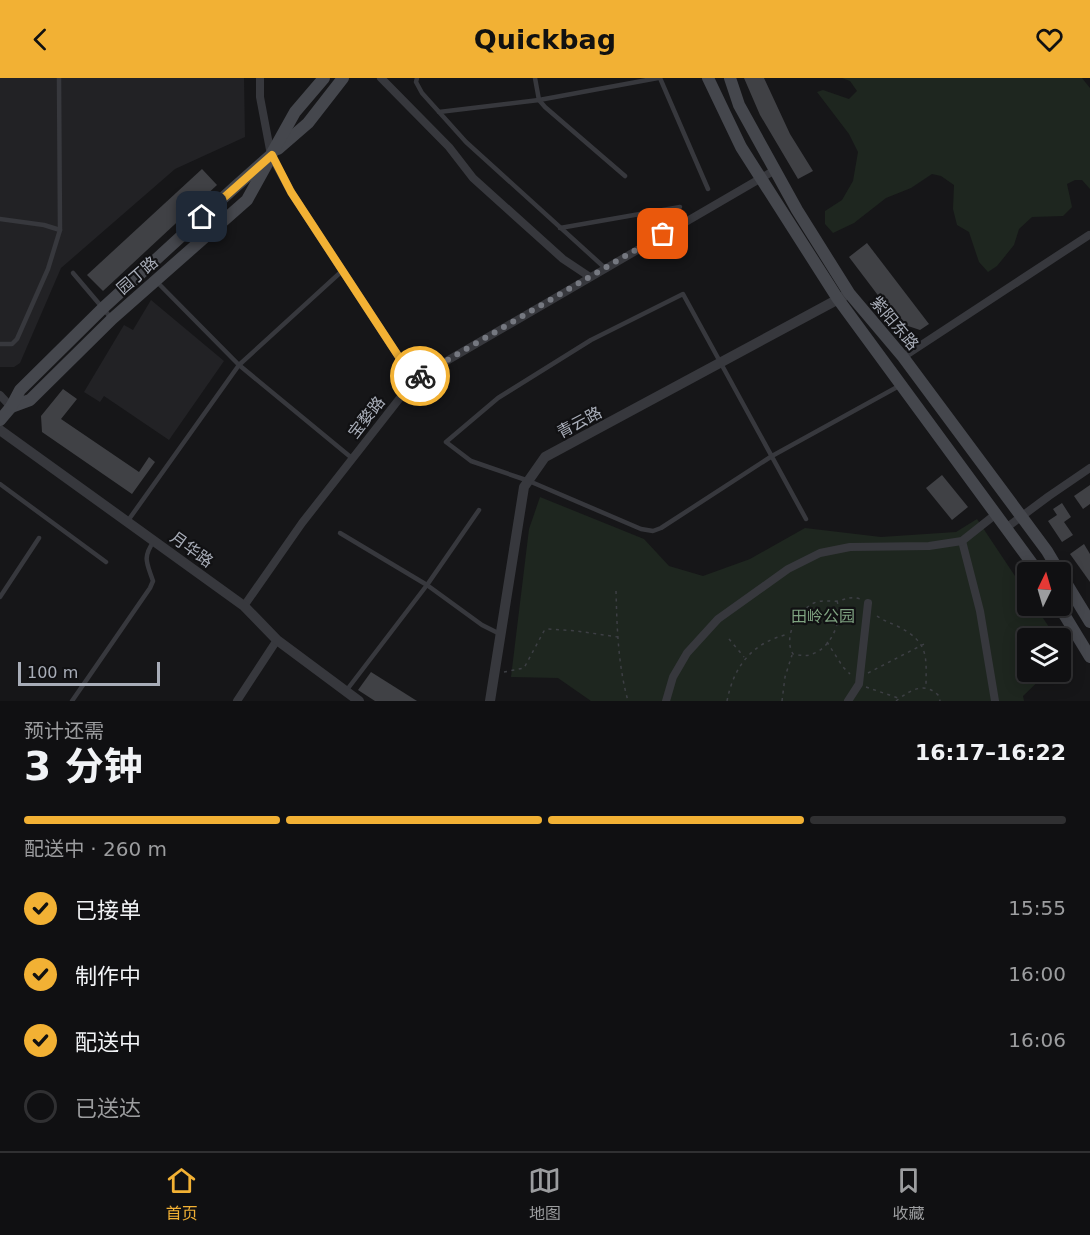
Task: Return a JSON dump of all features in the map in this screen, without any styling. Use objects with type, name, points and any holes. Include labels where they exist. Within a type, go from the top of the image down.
[{"type":"main road","name":"园丁路","points":[[10,407],[30,400],[112,319],[247,200],[295,112],[324,78]]},
{"type":"main road","name":"园丁路","points":[[0,420],[20,390],[103,308],[234,187],[308,123],[343,78]]},
{"type":"main road","name":"紫阳东路","points":[[708,78],[741,147],[760,178],[844,296],[902,384],[1031,562]]},
{"type":"main road","name":"紫阳东路","points":[[730,78],[739,105],[844,296],[903,357],[1054,562]]},
{"type":"main road","name":"紫阳东路","points":[[1071,591],[1090,621]]},
{"type":"main road","points":[[1065,616],[1090,657]]},
{"type":"street","points":[[260,78],[260,97],[272,155],[291,192],[414,380]]},
{"type":"street","points":[[381,78],[449,147],[473,178],[563,260],[590,277]]},
{"type":"street","name":"宝婺路","points":[[244,606],[302,523],[414,380],[774,170]]},
{"type":"street","points":[[903,357],[1089,235]]},
{"type":"street","name":"青云路","points":[[490,701],[524,487],[545,457],[844,296]]},
{"type":"street","points":[[0,395],[10,407]]},
{"type":"street","name":"月华路","points":[[0,430],[244,606],[277,640],[359,701]]},
{"type":"street","points":[[1006,528],[1090,468]]},
{"type":"street","points":[[666,701],[673,677],[687,653],[718,619],[788,569],[820,553],[850,547],[929,546],[962,541],[996,514]]},
{"type":"street","points":[[962,541],[980,611],[995,701]]},
{"type":"street","points":[[848,701],[860,681],[868,603]]},
{"type":"street","points":[[237,701],[277,640]]},
{"type":"lane","points":[[0,344],[12,344],[17,339],[48,269],[60,230],[59,78]]},
{"type":"lane","points":[[417,78],[416,82],[422,93],[466,142],[605,268]]},
{"type":"lane","points":[[535,78],[539,100],[545,107],[625,176]]},
{"type":"lane","points":[[439,112],[539,100],[659,78],[708,189]]},
{"type":"lane","points":[[560,228],[680,207]]},
{"type":"lane","points":[[0,219],[35,223],[60,230]]},
{"type":"lane","points":[[127,522],[239,365],[342,271]]},
{"type":"lane","points":[[73,273],[112,319]]},
{"type":"lane","points":[[156,281],[239,365],[353,459]]},
{"type":"lane","points":[[806,519],[772,456],[721,362],[683,294],[591,340],[498,398],[446,442],[471,462],[529,481],[641,529],[653,531],[772,456],[902,384]]},
{"type":"lane","points":[[0,484],[106,561]]},
{"type":"lane","points":[[346,691],[427,585],[479,510]]},
{"type":"lane","points":[[340,533],[427,585],[482,625],[501,634]]},
{"type":"lane","points":[[0,597],[39,538]]},
{"type":"lane","points":[[72,701],[150,588],[153,581],[146,552],[154,541]]},
{"type":"path","points":[[616,591],[622,679],[628,701]]},
{"type":"path","points":[[837,601],[840,616],[837,626],[821,650],[803,656],[793,654],[789,648],[789,634],[796,621],[812,604],[854,597],[873,606],[874,613],[882,620],[900,627],[922,645],[926,657],[926,688]]},
{"type":"path","points":[[495,674],[524,668],[547,629],[618,637]]},
{"type":"path","points":[[727,701],[730,685],[745,658],[777,637],[789,634]]},
{"type":"path","points":[[729,639],[745,658]]},
{"type":"path","points":[[827,642],[850,674],[899,699]]},
{"type":"path","points":[[860,681],[926,643]]},
{"type":"path","points":[[782,701],[784,677],[793,654]]},
{"type":"path","points":[[896,701],[917,688],[926,688],[934,690],[939,696],[939,701]]},
{"type":"shaded area","points":[[0,78],[244,78],[245,137],[175,169],[61,268],[20,363],[14,367],[0,367]]},
{"type":"shaded area","points":[[151,300],[224,361],[169,440],[104,396],[100,402],[84,392],[124,325],[133,330]]},
{"type":"green space","points":[[842,78],[1082,78],[1090,88],[1090,189],[1082,180],[1075,180],[1067,184],[1072,207],[1063,216],[1032,217],[1019,229],[1014,245],[997,266],[988,272],[979,262],[969,232],[957,225],[953,209],[954,185],[941,176],[932,174],[911,188],[886,198],[854,223],[833,233],[825,224],[825,211],[842,200],[853,181],[858,152],[849,134],[817,92],[823,90],[849,99],[857,91],[850,81]]},
{"type":"green space","name":"田岭公园","points":[[540,497],[644,539],[669,566],[703,576],[750,559],[805,528],[881,537],[956,532],[977,519],[1017,579],[1017,616],[1042,616],[1050,628],[1017,628],[1017,682],[1038,682],[1023,696],[1024,701],[591,701],[558,678],[511,677],[529,529]]},
{"type":"building","points":[[744,78],[764,78],[790,134],[813,171],[798,179],[760,115]]},
{"type":"building","points":[[202,169],[217,185],[103,291],[87,275]]},
{"type":"building","points":[[867,243],[929,324],[920,330],[899,323],[849,257]]},
{"type":"building","points":[[63,389],[77,399],[61,419],[139,472],[149,457],[155,462],[132,494],[42,432],[41,416]]},
{"type":"building","points":[[942,475],[968,507],[952,520],[926,488]]},
{"type":"building","points":[[1090,485],[1090,504],[1083,509],[1074,496]]},
{"type":"building","points":[[1062,503],[1071,517],[1064,522],[1073,535],[1062,542],[1048,521],[1057,515],[1053,509]]},
{"type":"building","points":[[1084,544],[1090,554],[1090,582],[1070,554]]},
{"type":"building","points":[[371,672],[417,701],[375,701],[358,690]]},
{"type":"way so far","points":[[420,376],[663,234]]},
{"type":"route","points":[[202,217],[272,155],[291,192],[414,380],[420,376]]}]
